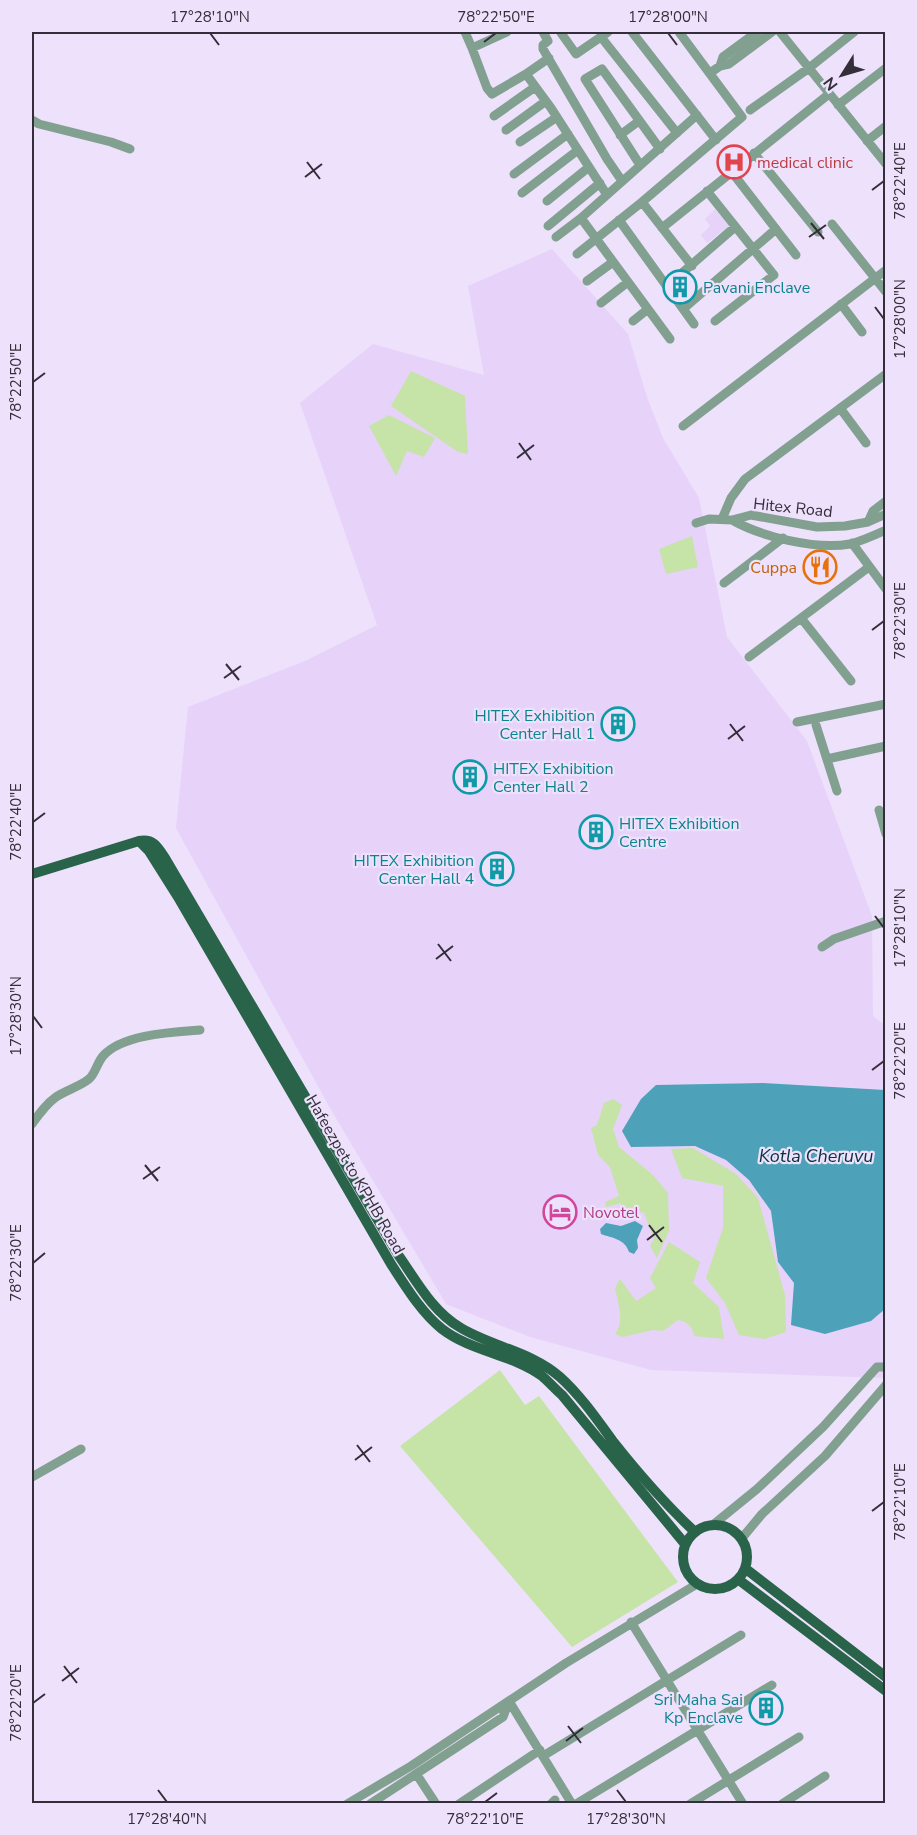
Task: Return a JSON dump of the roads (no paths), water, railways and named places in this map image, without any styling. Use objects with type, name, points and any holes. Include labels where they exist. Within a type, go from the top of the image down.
[{"type":"main road","points":[[32,874],[139,841],[152,842],[165,858],[399,1256],[428,1298],[438,1310],[461,1328],[535,1360],[559,1376],[658,1496],[695,1532]]},
{"type":"main road","name":"Hafeezpet to KPHB Road","points":[[139,841],[149,851],[172,888],[391,1264],[418,1304],[436,1323],[457,1339],[523,1366],[550,1384],[562,1395],[684,1544]]},
{"type":"main road","points":[[714,1524],[734,1530],[742,1538],[747,1548],[748,1558],[746,1569],[739,1580],[723,1589],[705,1588],[691,1578],[684,1566],[684,1544],[695,1532],[714,1524]]},
{"type":"main road","points":[[746,1569],[885,1677]]},
{"type":"main road","points":[[739,1580],[885,1691]]},
{"type":"street","points":[[465,32],[487,88],[492,94],[549,58]]},
{"type":"street","points":[[472,48],[506,32]]},
{"type":"street","points":[[543,32],[548,42]]},
{"type":"street","points":[[622,181],[543,47],[548,42],[562,32],[576,54],[604,34],[677,134]]},
{"type":"street","points":[[632,32],[716,140]]},
{"type":"street","points":[[577,254],[742,117],[679,32]]},
{"type":"street","points":[[720,66],[723,57],[757,32]]},
{"type":"street","points":[[710,73],[720,66],[729,64],[772,32]]},
{"type":"street","points":[[780,32],[885,164]]},
{"type":"street","points":[[750,110],[809,68],[854,32]]},
{"type":"street","points":[[838,105],[885,68]]},
{"type":"street","points":[[640,165],[585,79],[602,69],[660,149]]},
{"type":"street","points":[[526,74],[557,117],[607,195]]},
{"type":"street","points":[[494,116],[535,87]]},
{"type":"street","points":[[662,228],[830,94]]},
{"type":"street","points":[[506,130],[546,102]]},
{"type":"street","points":[[556,237],[581,218],[697,116]]},
{"type":"street","points":[[520,142],[557,117]]},
{"type":"street","points":[[32,120],[39,124],[130,149]]},
{"type":"street","points":[[620,135],[639,121]]},
{"type":"street","points":[[867,141],[885,126]]},
{"type":"street","points":[[514,174],[568,134]]},
{"type":"street","points":[[522,194],[578,150]]},
{"type":"street","points":[[754,153],[818,232]]},
{"type":"street","points":[[547,201],[589,167]]},
{"type":"street","points":[[731,171],[796,255]]},
{"type":"street","points":[[548,226],[600,183]]},
{"type":"street","points":[[707,191],[774,274],[715,321]]},
{"type":"street","points":[[642,202],[692,266]]},
{"type":"street","points":[[581,218],[670,339]]},
{"type":"street","points":[[618,220],[694,324]]},
{"type":"street","points":[[832,224],[885,292]]},
{"type":"street","points":[[667,286],[735,228]]},
{"type":"street","points":[[683,309],[776,229]]},
{"type":"street","points":[[587,281],[613,262]]},
{"type":"street","points":[[683,426],[885,270]]},
{"type":"street","points":[[601,303],[628,282]]},
{"type":"street","points":[[841,304],[862,332]]},
{"type":"street","points":[[633,321],[648,309]]},
{"type":"street","points":[[727,520],[731,498],[740,484],[847,406],[885,374]]},
{"type":"street","points":[[847,406],[866,443]]},
{"type":"street","points":[[868,522],[873,511],[885,501]]},
{"type":"street","name":"Hitex Road","points":[[696,523],[709,519],[727,520],[751,515],[817,527],[845,526],[868,522],[885,514]]},
{"type":"street","name":"Hitex Road","points":[[727,520],[749,530],[818,544],[852,543],[885,530]]},
{"type":"street","points":[[724,583],[783,538]]},
{"type":"street","points":[[852,543],[885,589]]},
{"type":"street","points":[[749,657],[869,567]]},
{"type":"street","points":[[801,618],[851,681]]},
{"type":"street","points":[[796,722],[885,704]]},
{"type":"street","points":[[816,725],[837,791]]},
{"type":"street","points":[[827,759],[885,746]]},
{"type":"street","points":[[879,810],[885,834]]},
{"type":"street","points":[[822,947],[834,939],[885,921]]},
{"type":"street","points":[[32,1124],[42,1109],[57,1096],[91,1077],[104,1055],[110,1050],[138,1038],[160,1033],[200,1030]]},
{"type":"street","points":[[714,1524],[757,1489],[823,1427],[877,1367],[885,1367]]},
{"type":"street","points":[[742,1538],[762,1514],[825,1456],[885,1385]]},
{"type":"street","points":[[32,1477],[81,1449]]},
{"type":"street","points":[[347,1803],[411,1766],[631,1622],[697,1584]]},
{"type":"street","points":[[631,1622],[743,1803]]},
{"type":"street","points":[[459,1803],[741,1635]]},
{"type":"street","points":[[509,1701],[574,1803],[772,1685]]},
{"type":"street","points":[[370,1803],[417,1775],[502,1717],[509,1701]]},
{"type":"street","points":[[690,1803],[799,1737]]},
{"type":"street","points":[[417,1775],[436,1803]]},
{"type":"street","points":[[782,1803],[825,1776]]},
{"type":"water","name":"Kotla Cheruvu","points":[[763,1083],[885,1090],[885,1309],[871,1321],[825,1334],[791,1325],[794,1283],[778,1262],[771,1211],[749,1180],[726,1160],[695,1146],[631,1147],[622,1131],[641,1099],[656,1085]]},
{"type":"water","points":[[635,1221],[643,1226],[637,1240],[638,1248],[634,1254],[629,1252],[621,1242],[601,1234],[600,1229],[606,1223],[621,1226]]},
{"type":"place","name":"medical clinic","points":[[734,162]]},
{"type":"place","name":"Pavani Enclave","points":[[680,287]]},
{"type":"place","name":"Cuppa","points":[[820,567]]},
{"type":"place","name":"HITEX Exhibition Center Hall 1","points":[[618,724]]},
{"type":"place","name":"HITEX Exhibition Center Hall 2","points":[[470,777]]},
{"type":"place","name":"HITEX Exhibition Centre","points":[[596,832]]},
{"type":"place","name":"HITEX Exhibition Center Hall 4","points":[[497,869]]},
{"type":"place","name":"Novotel","points":[[560,1212]]},
{"type":"place","name":"Sri Maha Sai Kp Enclave","points":[[766,1708]]}]
